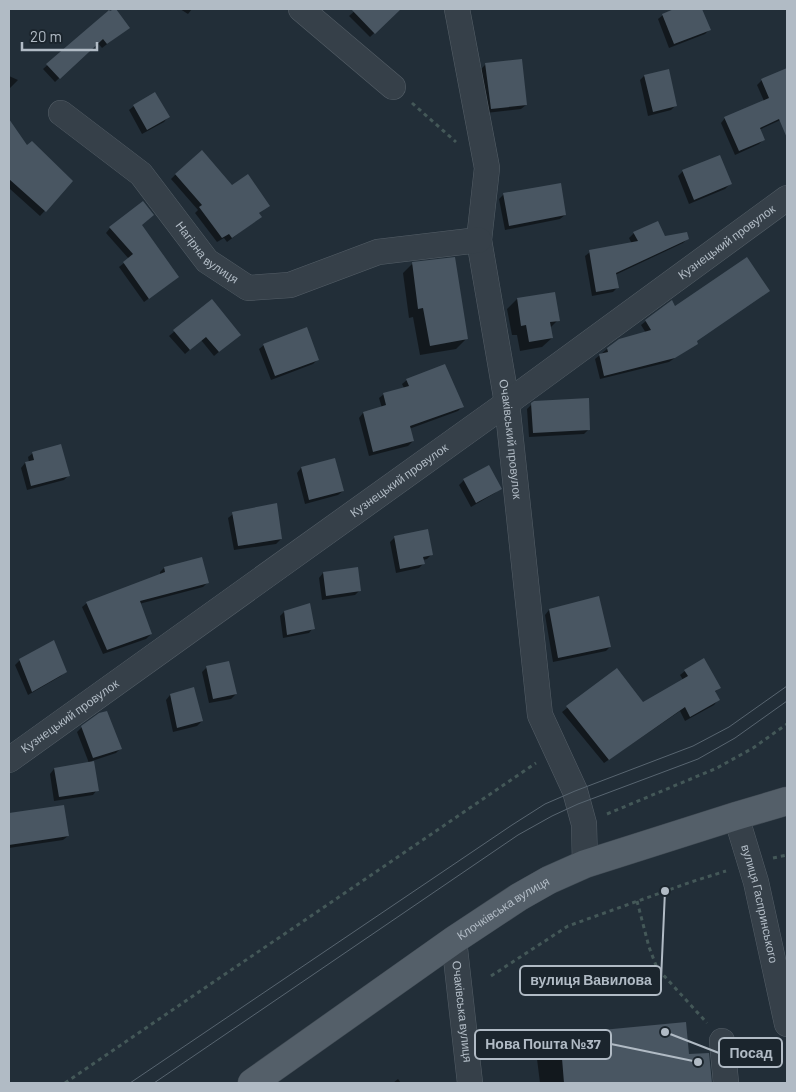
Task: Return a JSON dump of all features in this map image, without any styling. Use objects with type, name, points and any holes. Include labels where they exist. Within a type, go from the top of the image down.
[{"type":"main road","name":"Клочківська вулиця","points":[[252,1083],[454,940],[549,880],[585,864],[787,801]]},
{"type":"street","points":[[301,9],[400,94]]},
{"type":"street","name":"Очаківський провулок","points":[[457,9],[487,168],[479,240],[507,403],[540,715],[575,791],[584,824],[585,864]]},
{"type":"street","name":"Нагірна вулиця","points":[[61,113],[141,174],[207,261],[248,288],[290,284],[378,252],[479,240]]},
{"type":"street","name":"Кузнецький провулок","points":[[9,760],[507,403],[787,198]]},
{"type":"street","name":"вулиця Гаспринського","points":[[736,816],[756,882],[787,1024]]},
{"type":"street","name":"Очаківська вулиця","points":[[454,940],[470,1083]]},
{"type":"street","points":[[722,1041],[726,1083]]},
{"type":"path","points":[[400,94],[487,168]]},
{"type":"path","points":[[584,824],[717,768],[753,748],[787,724]]},
{"type":"path","points":[[66,1083],[557,749]]},
{"type":"path","points":[[491,976],[568,926],[732,870]]},
{"type":"path","points":[[637,901],[649,947],[657,968],[722,1041]]},
{"type":"building","points":[[116,9],[130,28],[107,44],[103,39],[60,79],[46,64],[109,10]]},
{"type":"building","points":[[351,9],[401,9],[375,34]]},
{"type":"building","points":[[674,9],[702,9],[711,30],[674,44],[662,14]]},
{"type":"building","points":[[522,59],[527,105],[491,109],[485,63]]},
{"type":"building","points":[[787,68],[787,138],[779,119],[760,128],[765,140],[739,151],[724,117],[769,98],[761,79]]},
{"type":"building","points":[[669,69],[677,106],[653,112],[644,75]]},
{"type":"building","points":[[155,92],[170,117],[147,130],[133,105]]},
{"type":"building","points":[[9,119],[27,145],[32,141],[73,181],[46,212],[9,179]]},
{"type":"building","points":[[202,150],[232,185],[248,174],[270,206],[259,213],[262,217],[232,238],[229,234],[222,238],[199,207],[202,205],[175,174]]},
{"type":"building","points":[[720,155],[732,184],[694,200],[682,170]]},
{"type":"building","points":[[561,183],[566,215],[509,226],[503,193]]},
{"type":"building","points":[[143,201],[154,215],[142,225],[179,277],[149,299],[123,262],[133,254],[109,227]]},
{"type":"building","points":[[658,221],[665,236],[687,232],[689,239],[616,273],[619,288],[596,292],[589,250],[638,241],[633,232]]},
{"type":"building","points":[[455,257],[468,339],[430,346],[423,308],[418,309],[412,262]]},
{"type":"building","points":[[747,257],[770,291],[697,341],[698,344],[675,358],[604,376],[599,354],[608,352],[607,348],[619,339],[651,330],[645,320],[672,300],[675,306]]},
{"type":"building","points":[[555,292],[560,321],[550,322],[553,338],[529,342],[526,325],[521,326],[517,298]]},
{"type":"building","points":[[212,299],[241,335],[219,352],[206,337],[190,350],[173,330]]},
{"type":"building","points":[[307,327],[319,360],[275,376],[263,344]]},
{"type":"building","points":[[445,364],[464,407],[410,426],[414,441],[373,452],[363,412],[386,405],[383,393],[409,386],[406,379]]},
{"type":"building","points":[[589,398],[590,430],[533,433],[531,403],[534,401]]},
{"type":"building","points":[[61,444],[70,476],[31,486],[25,462],[34,460],[32,452]]},
{"type":"building","points":[[335,458],[344,491],[309,500],[301,467]]},
{"type":"building","points":[[489,465],[502,489],[476,503],[463,479]]},
{"type":"building","points":[[277,503],[282,539],[238,546],[232,512]]},
{"type":"building","points":[[428,529],[433,555],[423,557],[425,564],[400,569],[394,536]]},
{"type":"building","points":[[202,557],[209,583],[140,601],[152,634],[107,650],[86,602],[165,572],[164,567]]},
{"type":"building","points":[[358,567],[361,591],[326,596],[323,572]]},
{"type":"building","points":[[599,596],[611,647],[558,658],[549,609]]},
{"type":"building","points":[[310,603],[315,629],[287,635],[284,611]]},
{"type":"building","points":[[54,640],[67,672],[32,692],[19,659]]},
{"type":"building","points":[[704,658],[721,688],[715,691],[720,700],[690,717],[685,707],[609,760],[566,706],[617,668],[643,702],[688,676],[684,670]]},
{"type":"building","points":[[229,661],[237,694],[213,699],[206,666]]},
{"type":"building","points":[[194,687],[203,721],[177,728],[170,694]]},
{"type":"building","points":[[107,711],[122,749],[93,758],[81,726],[99,713]]},
{"type":"building","points":[[94,761],[99,791],[59,797],[54,768]]},
{"type":"building","points":[[64,805],[69,836],[9,845],[9,813]]},
{"type":"building","points":[[686,1022],[689,1054],[709,1053],[712,1083],[564,1083],[560,1034]]},
{"type":"tram line","points":[[130,1083],[545,804],[693,746],[729,727],[787,686]]},
{"type":"tram line","points":[[154,1083],[518,835],[578,804],[698,759],[735,738],[787,701]]},
{"type":"place","name":"вулиця Вавилова","points":[[665,891]]},
{"type":"place","name":"Посад","points":[[665,1032]]},
{"type":"place","name":"Нова Пошта №37","points":[[698,1062]]}]
